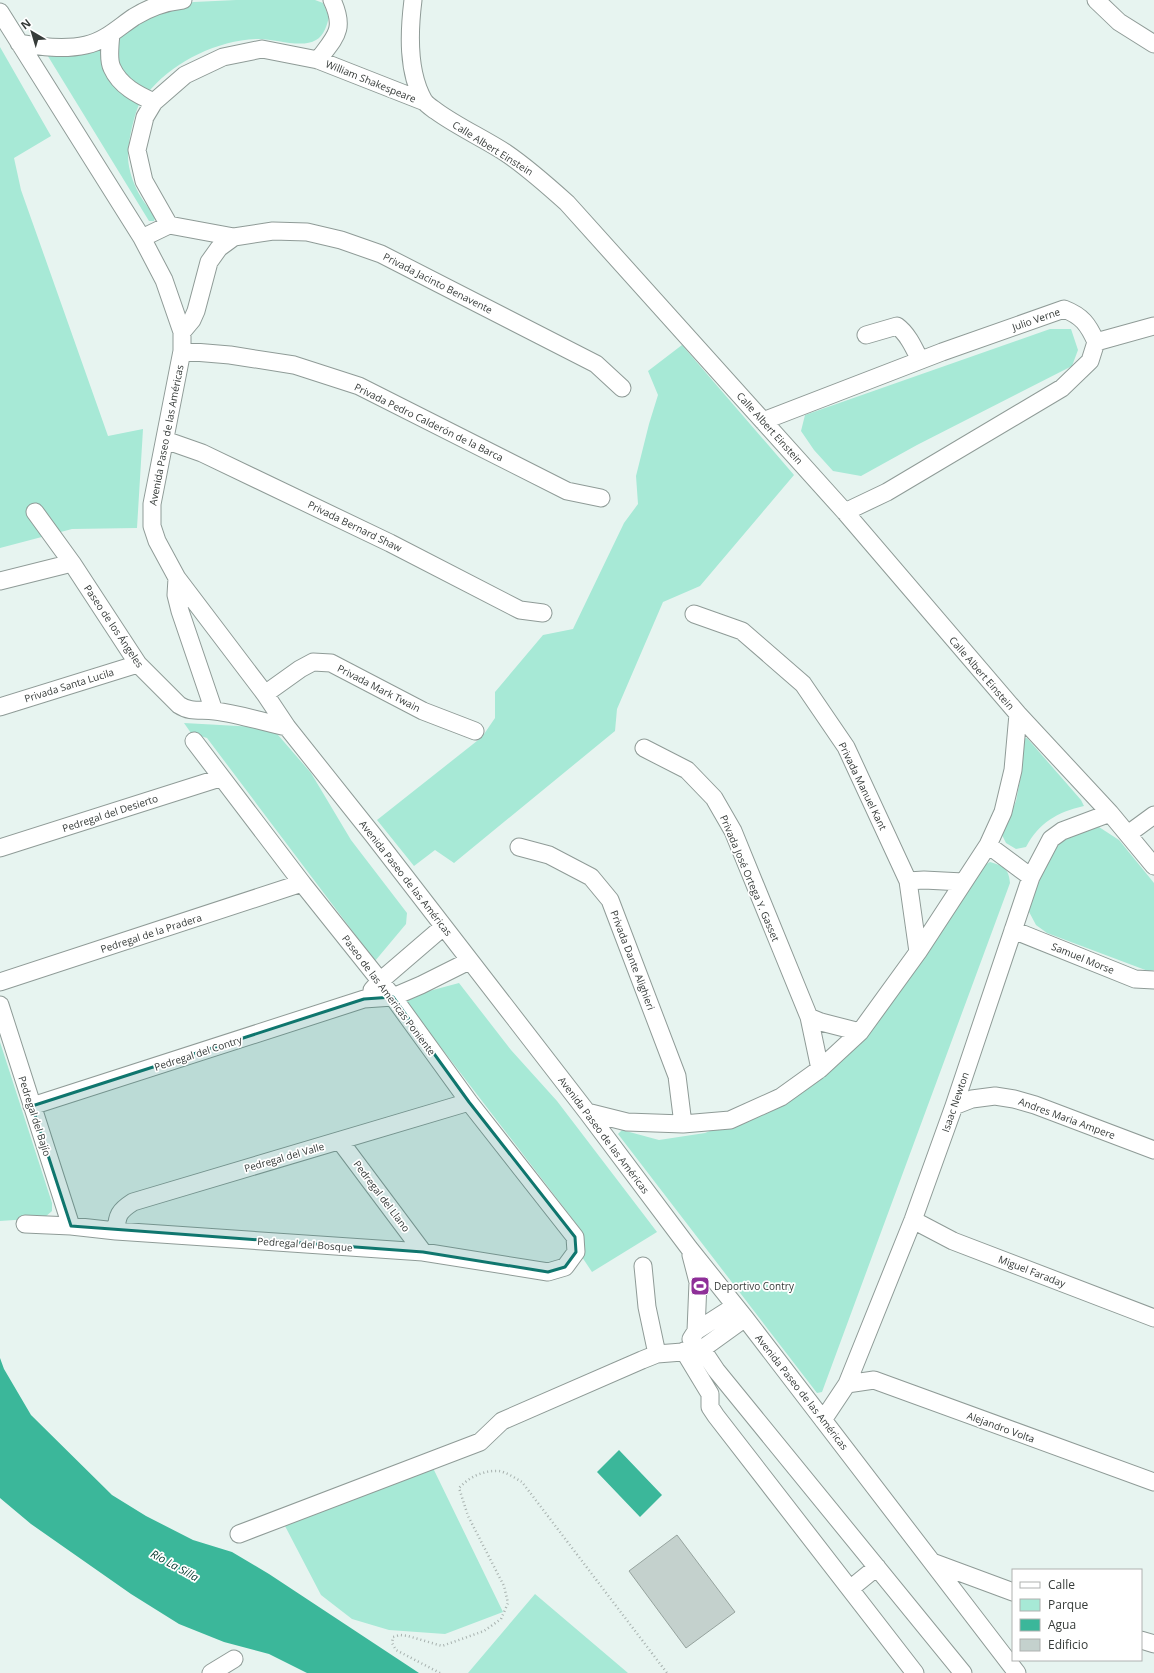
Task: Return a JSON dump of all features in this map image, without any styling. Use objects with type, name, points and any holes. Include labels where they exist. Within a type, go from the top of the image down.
[{"type":"street","points":[[19,43],[44,47],[88,45],[111,34],[135,16],[163,3],[183,0]]},
{"type":"street","name":"William Shakespeare","points":[[318,60],[338,33],[339,14],[332,0]]},
{"type":"street","points":[[413,0],[410,18],[411,53],[415,78],[425,102]]},
{"type":"street","points":[[1096,0],[1119,22],[1154,44]]},
{"type":"street","name":"Avenida Paseo de las Américas","points":[[0,12],[142,238],[164,280],[182,332],[182,351],[152,504],[152,526],[162,552],[177,578],[265,694],[287,727],[373,834],[469,961],[587,1112],[689,1248],[824,1420],[1017,1673]]},
{"type":"street","points":[[111,34],[111,68],[122,83],[136,94],[154,102]]},
{"type":"street","name":"William Shakespeare","points":[[169,225],[144,181],[138,150],[145,117],[154,102],[185,75],[223,57],[262,50],[318,60],[425,102]]},
{"type":"street","name":"Calle Albert Einstein","points":[[425,102],[446,118],[517,161],[537,175],[567,203],[845,512],[1018,714],[1110,813],[1154,866]]},
{"type":"street","points":[[142,238],[169,225]]},
{"type":"street","name":"Privada Jacinto Benavente","points":[[169,225],[234,237],[273,231],[307,232],[341,240],[381,254],[596,364],[622,388]]},
{"type":"street","name":"Privada Jacinto Benavente","points":[[182,332],[192,320],[196,311],[209,262],[219,248],[234,237]]},
{"type":"street","name":"Julio Verne","points":[[763,421],[920,360],[1064,309],[1077,314],[1092,332],[1096,342]]},
{"type":"street","points":[[866,335],[897,326],[902,330],[920,360]]},
{"type":"street","points":[[845,512],[887,492],[1062,388],[1090,361],[1096,342],[1154,326]]},
{"type":"street","name":"Privada Pedro Calderón de la Barca","points":[[182,351],[230,355],[294,365],[358,386],[567,491],[600,498]]},
{"type":"street","name":"Privada Bernard Shaw","points":[[165,440],[202,453],[376,536],[520,610],[543,612]]},
{"type":"street","name":"Paseo de los Ángeles","points":[[36,512],[72,562],[138,664],[179,706],[195,711],[214,711],[287,727]]},
{"type":"street","points":[[0,581],[72,562]]},
{"type":"street","points":[[177,578],[176,595],[180,611],[214,711]]},
{"type":"street","name":"Privada Manuel Kant","points":[[694,614],[742,631],[803,684],[846,747],[908,881],[918,952]]},
{"type":"street","name":"Privada Mark Twain","points":[[265,694],[300,669],[313,662],[331,663],[423,711],[475,731]]},
{"type":"street","name":"Privada Santa Lucila","points":[[0,707],[138,664]]},
{"type":"street","points":[[587,1112],[627,1122],[683,1124],[730,1120],[782,1097],[820,1069],[860,1032],[918,952],[988,845],[1003,812],[1013,770],[1018,714]]},
{"type":"street","name":"Paseo de las Americas Poniente","points":[[194,742],[220,778],[379,982],[393,997],[469,1102],[575,1237],[576,1252]]},
{"type":"street","name":"Privada José Ortega Y. Gasset","points":[[644,748],[687,770],[714,798],[732,831],[809,1017],[820,1069]]},
{"type":"street","name":"Pedregal del Desierto","points":[[0,848],[220,778]]},
{"type":"street","name":"Isaac Newton","points":[[824,1420],[847,1384],[912,1220],[954,1106],[1031,877],[1051,839],[1062,831],[1110,813]]},
{"type":"street","points":[[1128,834],[1154,814]]},
{"type":"street","points":[[988,845],[1031,877]]},
{"type":"street","name":"Privada Dante Alighieri","points":[[519,847],[549,855],[591,877],[610,900],[677,1076],[683,1124]]},
{"type":"street","points":[[908,881],[924,880],[963,882]]},
{"type":"street","name":"Pedregal de la Pradera","points":[[0,982],[302,883]]},
{"type":"street","points":[[364,1000],[379,982],[443,926]]},
{"type":"street","name":"Samuel Morse","points":[[1013,930],[1135,979],[1154,980]]},
{"type":"street","name":"Pedregal del Contry","points":[[32,1106],[364,1000],[393,997],[469,961]]},
{"type":"street","name":"Pedregal del Bajío","points":[[0,1005],[71,1226]]},
{"type":"street","points":[[809,1017],[821,1022],[860,1032]]},
{"type":"street","name":"Andres Maria Ampere","points":[[954,1106],[972,1099],[995,1096],[1014,1099],[1035,1104],[1154,1150]]},
{"type":"street","name":"Pedregal del Valle","points":[[116,1231],[117,1217],[133,1202],[469,1102]]},
{"type":"street","name":"Pedregal del Llano","points":[[340,1141],[423,1252]]},
{"type":"street","name":"Miguel Faraday","points":[[912,1220],[953,1241],[1154,1318]]},
{"type":"street","name":"Pedregal del Bosque","points":[[25,1224],[71,1226],[116,1231],[423,1252],[548,1272],[565,1267],[576,1252]]},
{"type":"street","points":[[684,1351],[696,1331],[698,1282],[689,1248]]},
{"type":"street","points":[[643,1266],[647,1307],[657,1354]]},
{"type":"street","points":[[696,1331],[740,1312]]},
{"type":"street","points":[[239,1534],[480,1442],[502,1421],[657,1354],[695,1351],[702,1349],[740,1312]]},
{"type":"street","points":[[702,1349],[716,1370],[963,1673]]},
{"type":"street","points":[[684,1351],[710,1394],[710,1407],[716,1416],[915,1673]]},
{"type":"street","name":"Alejandro Volta","points":[[847,1384],[874,1380],[1154,1482]]},
{"type":"street","points":[[932,1562],[1012,1592]]},
{"type":"street","points":[[850,1589],[877,1568]]},
{"type":"street","points":[[1142,1640],[1154,1644]]},
{"type":"street","points":[[211,1673],[234,1659]]},
{"type":"path","points":[[440,1673],[396,1650],[392,1643],[392,1637],[400,1635],[408,1636],[442,1646],[484,1630],[501,1619],[508,1603],[504,1586],[468,1516],[459,1488],[466,1481],[483,1472],[500,1471],[522,1482],[667,1673]]},
{"type":"highlighted area","points":[[393,997],[469,1102],[575,1237],[576,1252],[565,1267],[548,1272],[423,1252],[71,1226],[32,1106],[364,999]]},
{"type":"green space","points":[[236,0],[315,0],[323,3],[329,17],[321,36],[316,40],[303,44],[256,39],[212,48],[185,61],[173,69],[144,96],[138,106],[132,126],[128,161],[132,178],[140,195],[156,215],[154,221],[149,221],[46,53],[165,6],[194,2]]},
{"type":"green space","points":[[0,47],[51,136],[14,158],[21,190],[108,436],[143,429],[137,528],[72,529],[0,548]]},
{"type":"green space","points":[[1050,329],[1071,329],[1078,350],[1072,366],[917,445],[861,476],[833,471],[814,450],[801,431],[805,415]]},
{"type":"green space","points":[[682,345],[794,475],[700,586],[663,602],[617,709],[615,731],[454,863],[435,850],[414,866],[377,820],[482,737],[495,718],[495,692],[543,635],[573,629],[624,523],[638,504],[636,476],[658,395],[648,371]]},
{"type":"green space","points":[[184,723],[272,728],[311,773],[351,840],[407,913],[406,924],[375,961],[207,738],[191,733]]},
{"type":"green space","points":[[1027,738],[1081,800],[1084,806],[1074,808],[1057,815],[1037,831],[1026,847],[1016,849],[1006,843],[1002,835],[1016,801],[1022,770],[1021,739]]},
{"type":"green space","points":[[1099,827],[1119,840],[1154,883],[1154,970],[1148,971],[1047,933],[1036,925],[1027,908],[1054,840],[1074,829]]},
{"type":"green space","points":[[990,862],[999,865],[1007,871],[1010,883],[822,1392],[817,1393],[618,1134],[622,1130],[659,1140],[705,1133],[749,1115],[837,1058],[979,868]]},
{"type":"green space","points":[[459,983],[511,1050],[557,1101],[657,1232],[592,1272],[580,1254],[583,1238],[578,1226],[403,998]]},
{"type":"green space","points":[[0,1042],[52,1203],[52,1211],[44,1218],[0,1221]]},
{"type":"green space","points":[[433,1468],[503,1612],[445,1634],[389,1630],[352,1619],[321,1595],[285,1526]]},
{"type":"green space","points":[[535,1594],[628,1673],[468,1673]]},
{"type":"water","name":"Río La Silla","points":[[0,1358],[4,1369],[31,1415],[112,1495],[146,1516],[193,1540],[232,1552],[269,1574],[419,1673],[307,1673],[269,1654],[224,1642],[179,1624],[131,1594],[31,1524],[0,1498]]},
{"type":"water","points":[[619,1450],[662,1495],[640,1517],[597,1472]]},
{"type":"building","points":[[677,1535],[735,1612],[686,1648],[629,1571]]},
{"type":"place","name":"Deportivo Contry","points":[[700,1286]]}]
